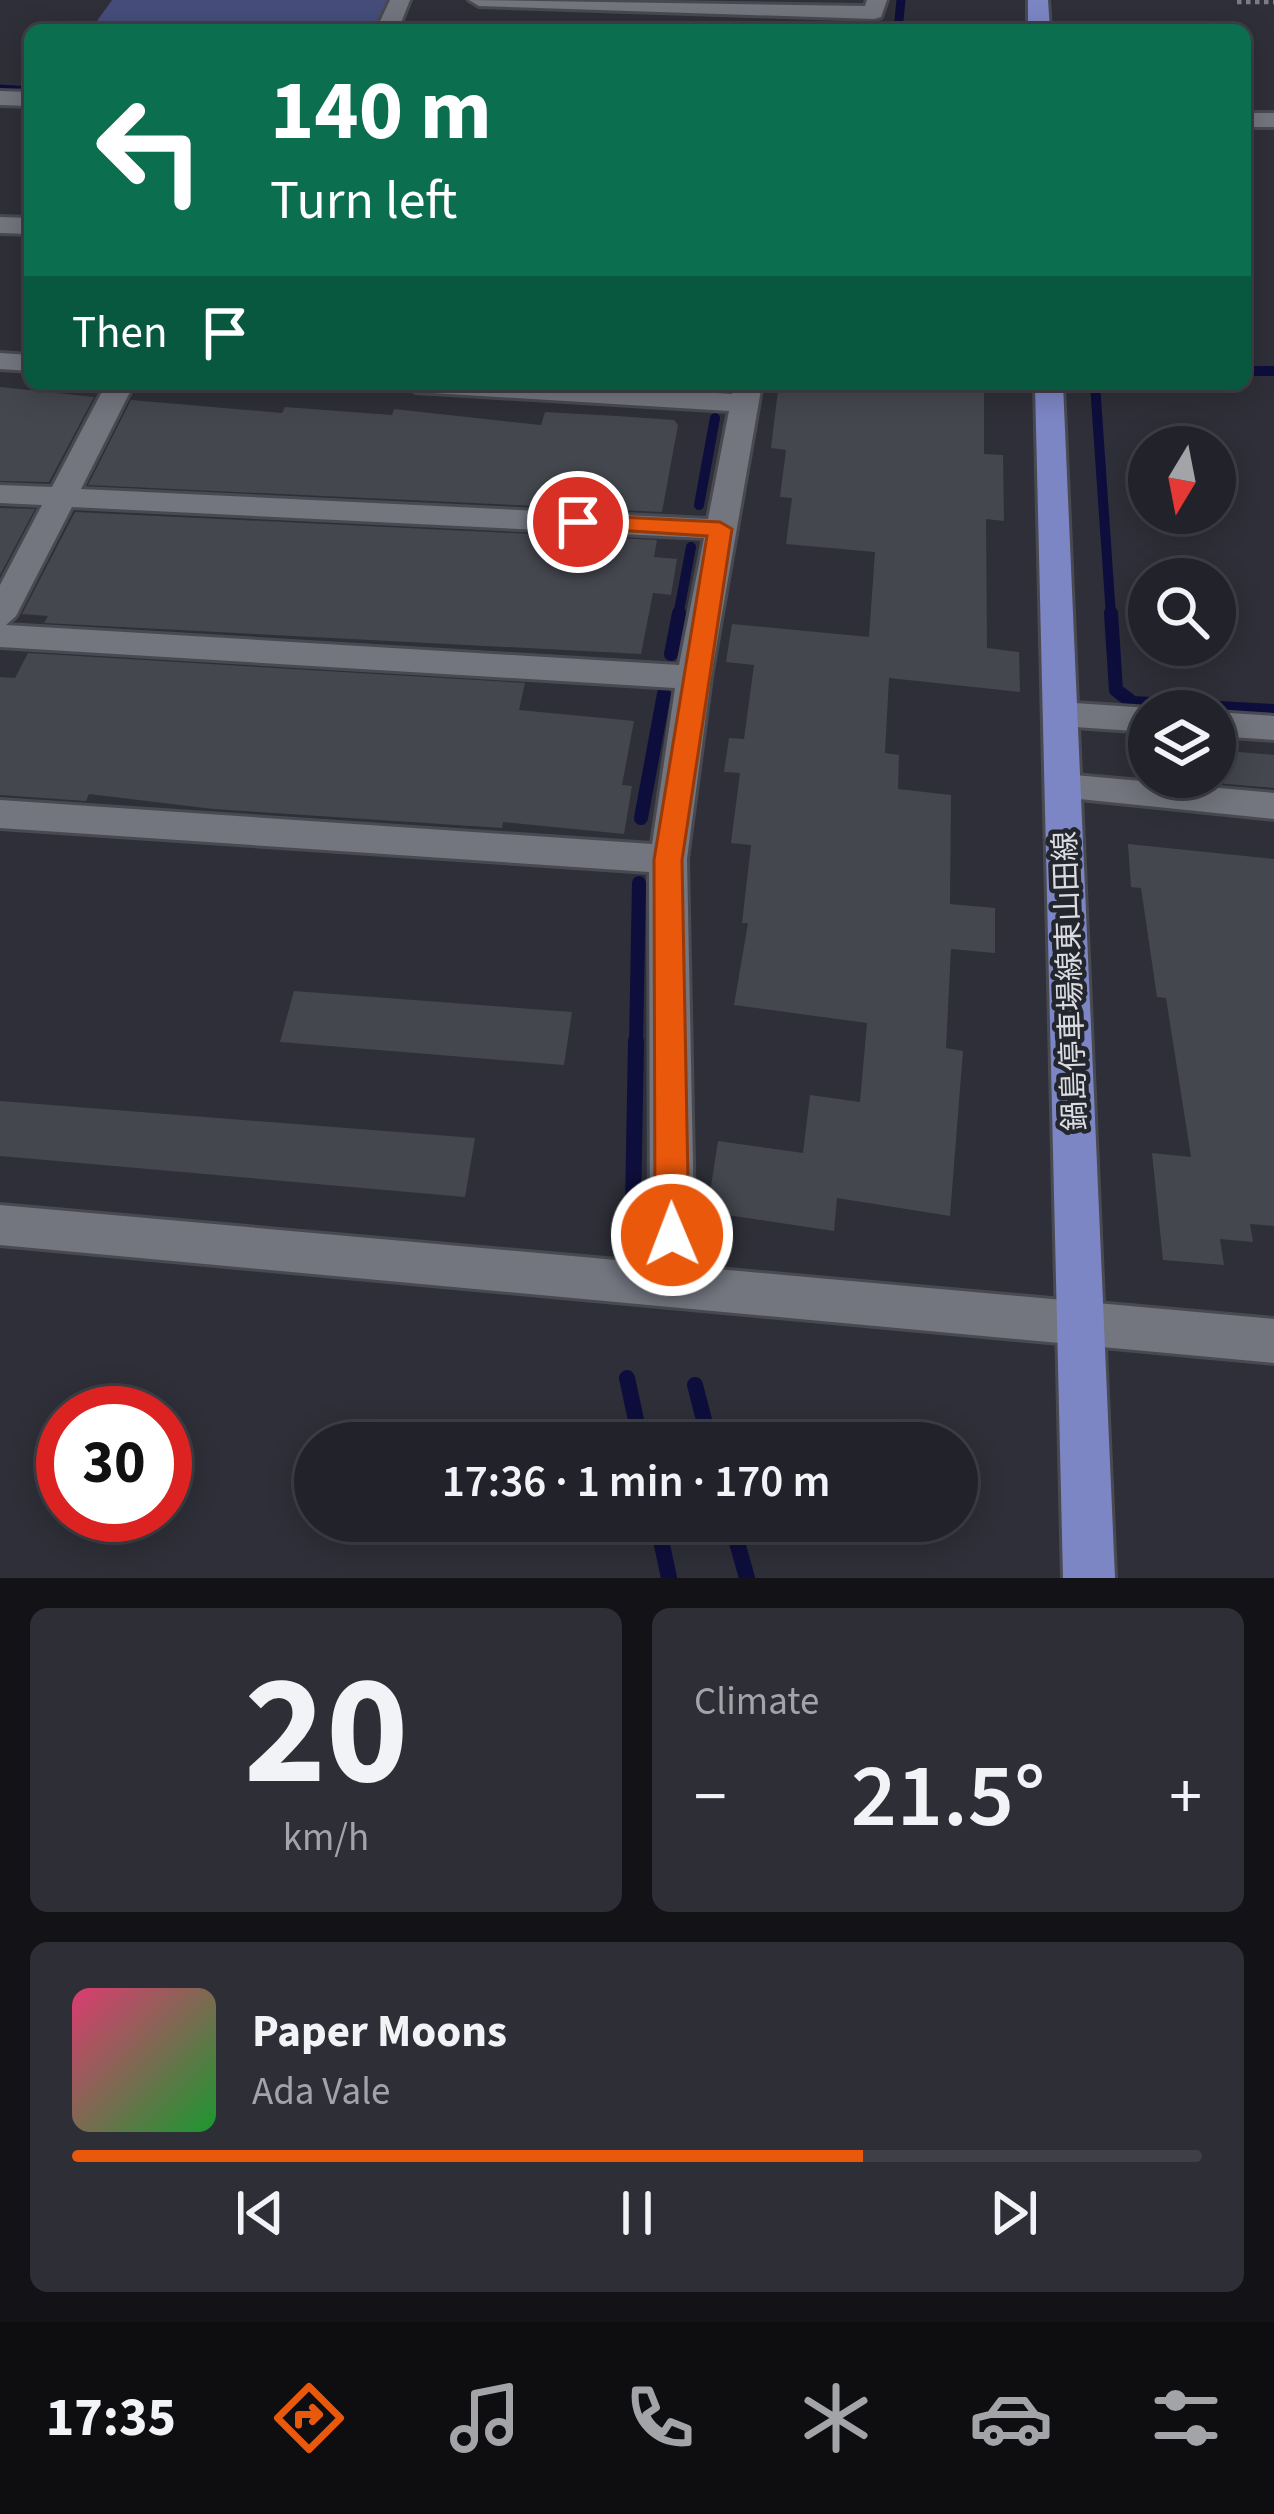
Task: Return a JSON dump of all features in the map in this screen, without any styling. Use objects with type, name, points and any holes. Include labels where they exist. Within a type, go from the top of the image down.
[{"type":"main road","name":"鍋島停車場線東山田線","points":[[1049,390],[1089,1578]]},
{"type":"street","points":[[479,0],[785,21],[874,13],[877,0]]},
{"type":"street","points":[[0,616],[117,390]]},
{"type":"street","points":[[637,390],[747,393],[694,676],[668,860],[673,1282]]},
{"type":"street","points":[[0,494],[720,529]]},
{"type":"street","points":[[0,635],[694,676]]},
{"type":"street","points":[[1060,714],[1128,719]]},
{"type":"street","points":[[1236,725],[1274,728]]},
{"type":"street","points":[[1063,787],[1274,806]]},
{"type":"street","points":[[0,814],[668,860]]},
{"type":"street","points":[[0,1225],[673,1282],[1274,1341]]},
{"type":"path","points":[[1237,2],[1274,2]]},
{"type":"shaded area","points":[[112,0],[393,0],[382,24],[97,21]]},
{"type":"building","points":[[0,387],[94,397],[49,482],[0,481]]},
{"type":"building","points":[[778,390],[984,390],[984,454],[1003,455],[1004,521],[986,519],[987,648],[1019,652],[1020,692],[889,678],[885,753],[899,755],[898,789],[951,795],[950,904],[995,908],[995,953],[951,949],[946,1048],[963,1051],[950,1216],[837,1198],[834,1231],[707,1212],[718,1141],[803,1153],[810,1095],[860,1102],[867,1023],[734,1005],[748,923],[742,923],[751,845],[731,843],[740,773],[724,772],[729,738],[744,739],[754,665],[726,662],[732,624],[869,637],[875,552],[786,544],[792,498],[780,497],[786,450],[771,448]]},
{"type":"building","points":[[131,400],[282,413],[285,407],[392,415],[394,409],[541,425],[545,412],[674,420],[678,425],[662,512],[88,485]]},
{"type":"building","points":[[0,508],[35,509],[0,575]]},
{"type":"building","points":[[75,512],[657,540],[654,557],[677,559],[671,595],[653,593],[641,654],[44,623],[48,616],[22,614]]},
{"type":"building","points":[[28,653],[525,683],[519,710],[634,721],[622,785],[632,786],[624,834],[503,822],[502,828],[213,809],[89,794],[86,801],[0,795],[0,677],[15,678]]},
{"type":"building","points":[[1236,752],[1274,755],[1274,788],[1236,785]]},
{"type":"building","points":[[1128,844],[1274,859],[1274,1226],[1250,1224],[1253,1242],[1220,1239],[1224,1265],[1163,1260],[1152,1153],[1191,1157],[1166,998],[1157,997],[1141,888],[1131,887]]},
{"type":"building","points":[[294,991],[572,1012],[564,1065],[280,1042]]},
{"type":"building","points":[[0,1101],[475,1138],[465,1197],[0,1156]]},
{"type":"waterway","points":[[899,24],[901,0]]},
{"type":"waterway","points":[[0,89],[24,91]]},
{"type":"waterway","points":[[1251,371],[1274,371]]},
{"type":"waterway","points":[[1095,390],[1111,616]]},
{"type":"waterway","points":[[699,505],[715,418]]},
{"type":"waterway","points":[[678,616],[691,547]]},
{"type":"waterway","points":[[671,654],[679,613]]},
{"type":"waterway","points":[[1111,613],[1116,690],[1133,703],[1273,711]]},
{"type":"waterway","points":[[641,818],[664,694]]},
{"type":"waterway","points":[[636,1044],[639,883]]},
{"type":"waterway","points":[[633,1207],[636,1041]]},
{"type":"waterway","points":[[627,1378],[636,1422]]},
{"type":"waterway","points":[[695,1385],[705,1422]]},
{"type":"waterway","points":[[661,1542],[669,1578]]},
{"type":"waterway","points":[[737,1542],[747,1578]]},
{"type":"route","points":[[578,522],[720,529],[668,860],[672,1235]]}]
